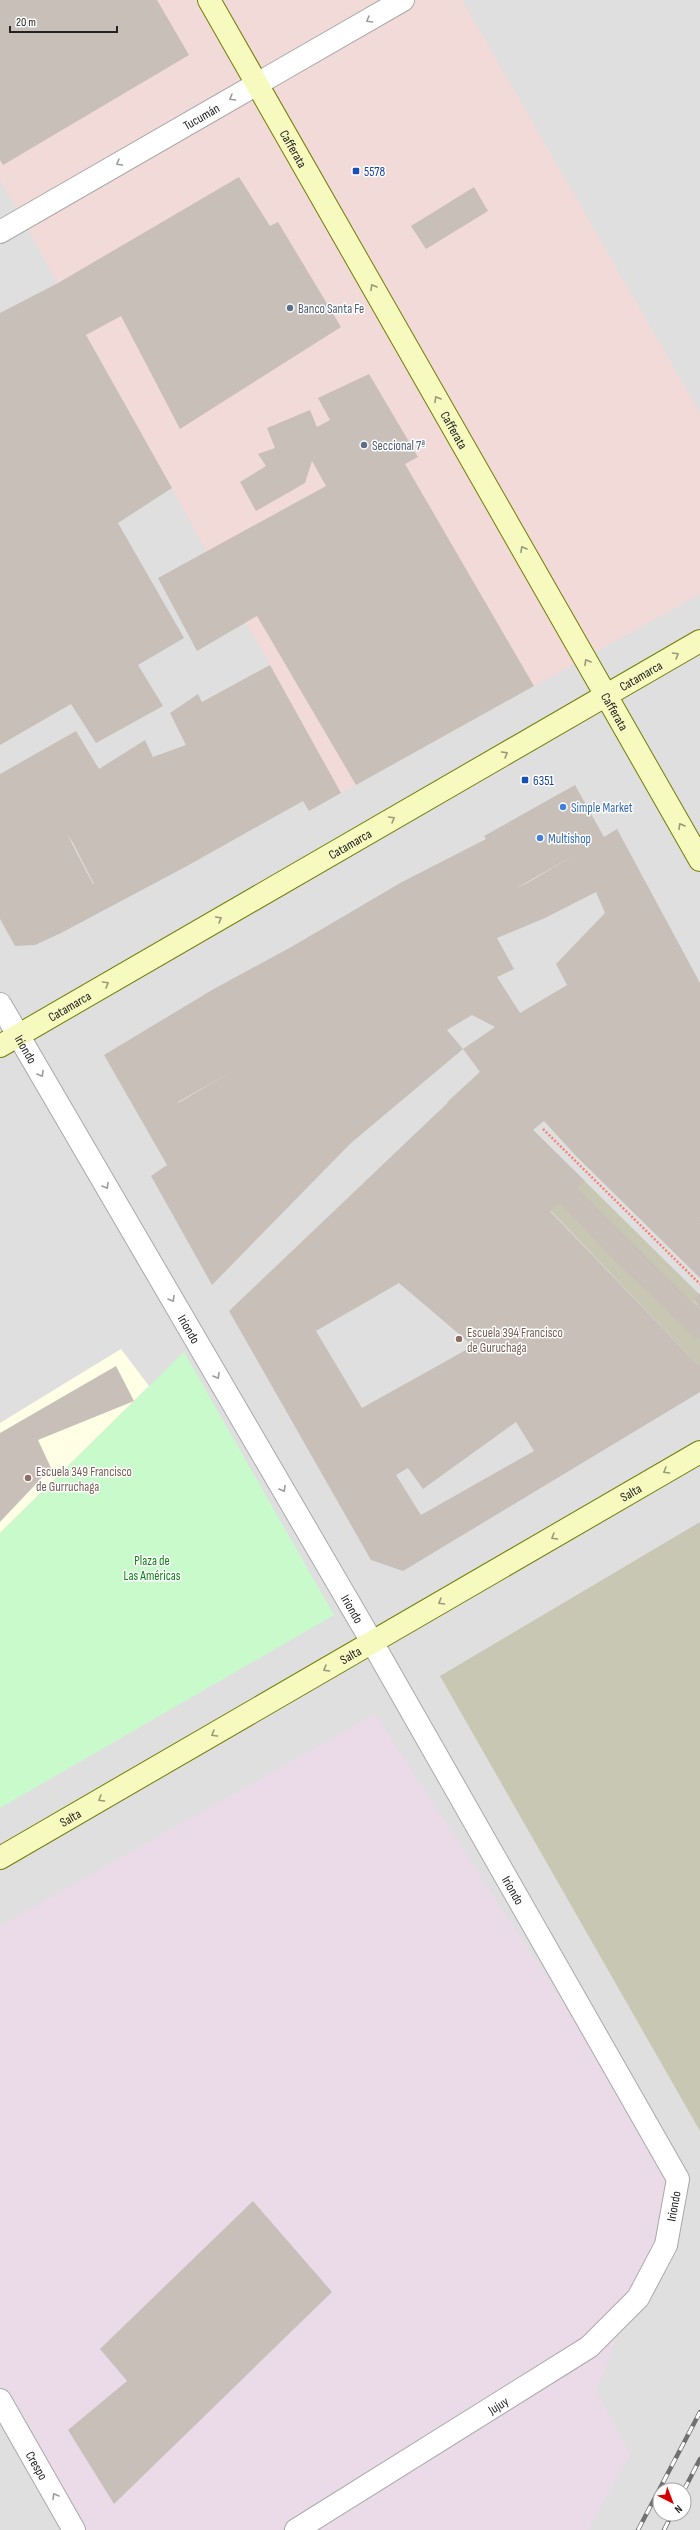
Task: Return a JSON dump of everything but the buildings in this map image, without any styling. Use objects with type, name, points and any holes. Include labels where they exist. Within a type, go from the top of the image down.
[{"type":"main road","name":"Cafferata","points":[[209,0],[700,860]]},
{"type":"main road","name":"Catamarca","points":[[9,1040],[700,641]]},
{"type":"main road","name":"Salta","points":[[0,1858],[700,1452]]},
{"type":"street","name":"Tucumán","points":[[0,232],[403,0]]},
{"type":"street","name":"Iriondo","points":[[0,1004],[9,1040],[372,1642],[678,2179],[666,2245]]},
{"type":"street","name":"Jujuy","points":[[296,2530],[590,2347],[638,2298],[666,2245]]},
{"type":"street","name":"Crespo","points":[[0,2400],[74,2530]]},
{"type":"path","points":[[543,1129],[700,1284]]},
{"type":"shaded area","points":[[0,0],[700,0],[700,2530],[0,2530]]},
{"type":"shaded area","points":[[0,0],[462,0],[700,413],[700,594],[341,793],[0,179]]},
{"type":"shaded area","points":[[480,1072],[533,1130],[699,1294],[693,1300],[700,1308],[700,1367],[447,1102]]},
{"type":"shaded area","name":"Escuela 349 Francisco de Gurruchaga","points":[[121,1349],[149,1386],[0,1533],[0,1423]]},
{"type":"shaded area","points":[[700,1522],[700,2131],[440,1676]]},
{"type":"shaded area","points":[[375,1714],[678,2179],[596,2391],[630,2454],[588,2530],[69,2530],[0,2421],[0,1926]]},
{"type":"green space","name":"Plaza de Las Américas","points":[[184,1352],[334,1615],[0,1808],[0,1533]]},
{"type":"railway","points":[[638,2530],[700,2412]]},
{"type":"railway","points":[[688,2482],[700,2459]]},
{"type":"railway","points":[[664,2530],[668,2522]]},
{"type":"place","name":"5578","points":[[356,171]]},
{"type":"place","name":"Banco Santa Fe","points":[[290,308]]},
{"type":"place","name":"Seccional 7ª","points":[[364,445]]},
{"type":"place","name":"6351","points":[[525,780]]},
{"type":"place","name":"Simple Market","points":[[563,807]]},
{"type":"place","name":"Multishop","points":[[540,838]]},
{"type":"place","name":"Escuela 394 Francisco de Guruchaga","points":[[459,1339]]},
{"type":"place","name":"Escuela 349 Francisco de Gurruchaga","points":[[28,1478]]}]
